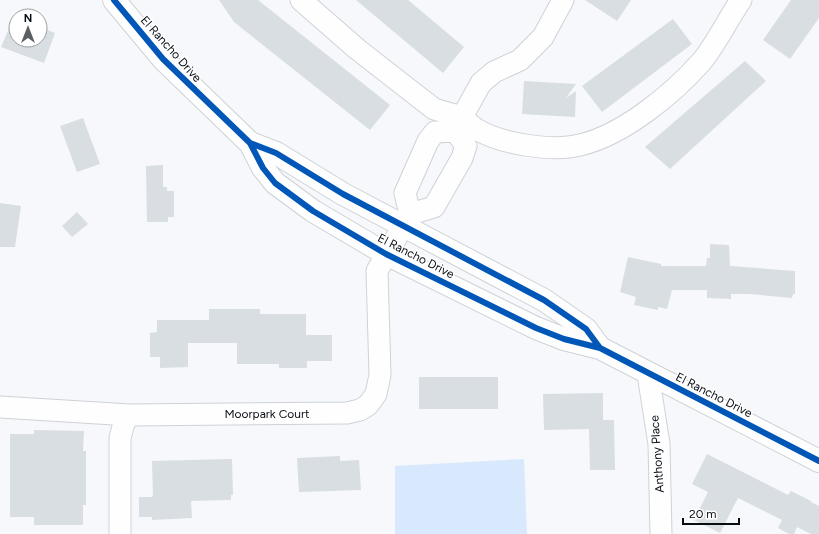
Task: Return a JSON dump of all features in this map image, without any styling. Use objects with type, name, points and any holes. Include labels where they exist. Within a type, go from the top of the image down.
[{"type":"main road","name":"El Rancho Drive","points":[[114,0],[163,59],[250,143],[263,168],[275,183],[335,226],[386,254],[536,328],[564,339],[600,348],[819,461]]},
{"type":"main road","name":"El Rancho Drive","points":[[250,143],[276,153],[343,194],[407,220],[544,300],[586,329],[600,348]]},
{"type":"street","points":[[301,0],[357,49],[434,109],[458,124],[514,143],[535,146],[579,146],[601,138],[653,107],[694,70],[712,48],[742,0]]},
{"type":"street","points":[[458,124],[466,146],[462,158],[434,207],[407,220],[405,193],[428,141],[435,132],[458,124],[481,83],[494,72],[520,60],[543,37],[563,0]]},
{"type":"street","points":[[418,163],[450,177]]},
{"type":"street","name":"Moorpark Court","points":[[0,407],[130,414],[327,414],[347,413],[360,410],[368,406],[376,394],[380,375],[377,271],[407,220]]},
{"type":"street","name":"Anthony Place","points":[[648,374],[659,444],[661,534]]},
{"type":"street","points":[[120,534],[120,438],[124,423],[130,414]]},
{"type":"shaded area","points":[[524,459],[527,534],[395,534],[395,466]]},
{"type":"building","points":[[219,0],[258,0],[390,105],[370,130],[234,22]]},
{"type":"building","points":[[356,0],[408,0],[464,47],[443,73]]},
{"type":"building","points":[[585,0],[631,0],[617,21]]},
{"type":"building","points":[[791,0],[819,0],[819,18],[790,59],[763,40]]},
{"type":"building","points":[[673,19],[692,44],[602,112],[582,86]]},
{"type":"building","points":[[48,30],[55,33],[44,63],[1,47],[8,31],[8,48],[48,48]]},
{"type":"building","points":[[745,61],[766,81],[670,169],[645,147]]},
{"type":"building","points":[[524,81],[576,84],[566,98],[576,91],[575,117],[522,114]]},
{"type":"building","points":[[83,118],[100,164],[77,172],[60,126]]},
{"type":"building","points":[[163,165],[163,187],[167,187],[167,191],[174,191],[174,217],[168,217],[168,222],[147,222],[146,166]]},
{"type":"building","points":[[0,203],[21,206],[15,247],[0,247]]},
{"type":"building","points":[[77,212],[88,224],[72,237],[62,226]]},
{"type":"building","points":[[710,244],[729,245],[730,266],[795,271],[795,294],[793,294],[792,298],[750,294],[731,294],[731,299],[707,298],[707,290],[672,290],[667,309],[658,307],[658,310],[634,305],[636,297],[620,292],[628,257],[661,264],[661,266],[706,266],[707,258],[710,258]]},
{"type":"building","points":[[209,309],[260,309],[260,314],[306,314],[306,335],[332,335],[332,361],[307,361],[307,368],[279,368],[279,364],[237,364],[237,343],[188,343],[188,367],[160,368],[160,357],[150,357],[150,333],[157,332],[157,320],[209,320]]},
{"type":"building","points":[[419,377],[498,377],[498,409],[419,409]]},
{"type":"building","points":[[603,393],[603,420],[614,420],[615,470],[590,470],[589,429],[544,430],[543,394]]},
{"type":"building","points":[[34,430],[84,431],[83,451],[86,451],[86,505],[83,505],[83,525],[34,525],[34,517],[10,517],[10,434],[34,434]]},
{"type":"building","points":[[707,454],[788,495],[791,491],[819,506],[819,534],[811,534],[797,527],[794,534],[789,534],[778,528],[782,520],[738,498],[720,533],[694,520],[708,492],[692,484]]},
{"type":"building","points":[[340,456],[340,461],[359,460],[361,490],[299,492],[297,458]]},
{"type":"building","points":[[232,459],[233,495],[231,495],[231,500],[191,501],[192,518],[152,520],[152,517],[139,517],[139,497],[152,497],[153,495],[152,461]]},
{"type":"cycle path","points":[[114,0],[163,59],[250,143],[276,153],[343,194],[544,300],[586,329],[600,348]]},
{"type":"cycle path","points":[[250,143],[263,168],[275,183],[313,211],[386,254],[536,328],[564,339],[600,348],[819,461]]}]
